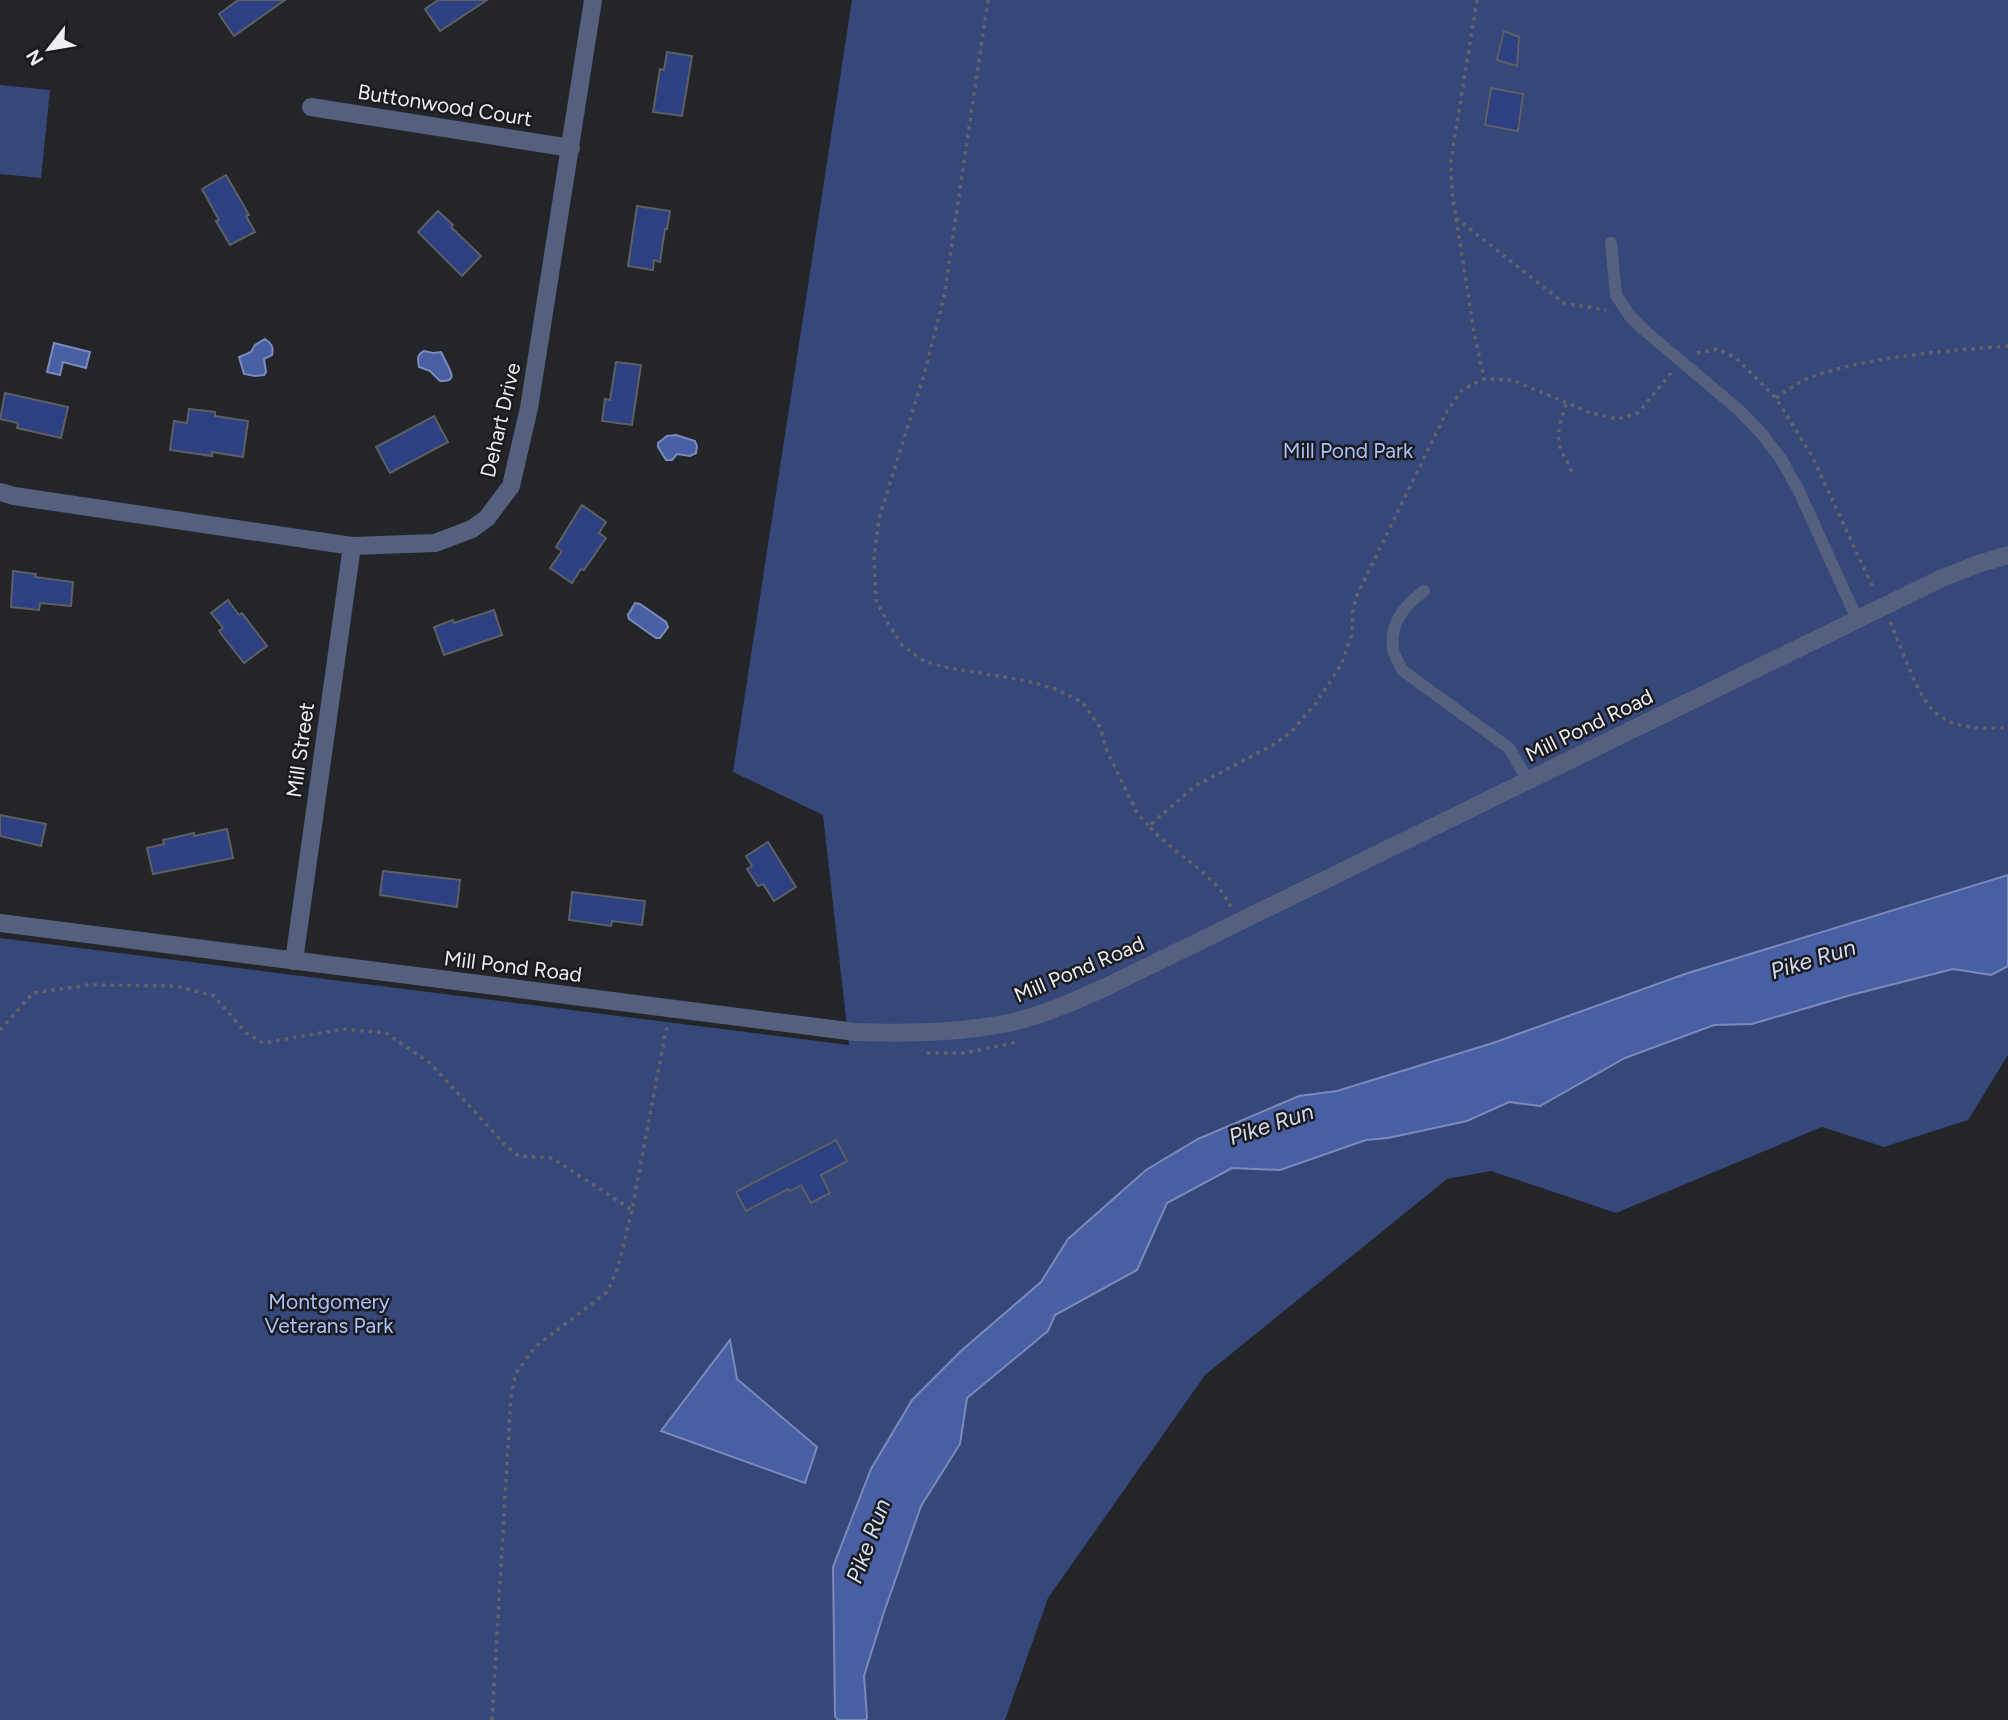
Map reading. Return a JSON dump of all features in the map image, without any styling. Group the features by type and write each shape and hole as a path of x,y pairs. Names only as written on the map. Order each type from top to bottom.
{"street":[{"name":"Dehart Drive","path":"0,492 352,546 435,543 472,529 487,518 511,485 529,408 593,0"},
{"name":"Buttonwood Court","path":"311,107 571,148"},
{"name":"Mill Street","path":"294,961 352,546"},
{"name":"Mill Pond Road","path":"0,923 856,1032 958,1031 1015,1021 1078,1000 1940,579 2008,555"}],"lane":[{"path":"1611,243 1616,295 1644,330 1739,410 1781,459 1798,489 1857,619"},
{"path":"1424,591 1409,602 1396,620 1392,651 1402,670 1509,748 1528,781"}],"path":[{"path":"988,0 944,297 924,375 879,518 874,559 876,600 902,645 924,661 944,667 1028,681 1058,690 1082,702 1100,727 1107,751 1137,813 1176,852 1224,893 1234,912"},
{"path":"1477,0 1451,160 1452,193 1484,379"},
{"path":"1456,218 1564,303 1629,314"},
{"path":"1776,398 1806,378 1850,365 1944,351 2008,346"},
{"path":"1149,826 1195,786 1273,745 1291,732 1316,703 1340,665 1352,634 1356,597 1447,411 1463,388 1484,379 1512,380 1566,404 1618,419 1638,413 1673,371 1694,354 1717,349 1736,358 1776,398 1812,456 1877,596"},
{"path":"1566,404 1559,428 1558,444 1573,474"},
{"path":"1889,620 1917,685 1931,708 1965,727 2008,727"},
{"path":"0,1030 33,993 88,985 176,986 214,996 246,1034 263,1043 343,1029 386,1033 429,1063 513,1152 519,1156 552,1158 632,1210"},
{"path":"492,1720 511,1395 516,1373 535,1347 607,1293 618,1269 632,1210 666,1030 671,1023"},
{"path":"923,1053 965,1053 1022,1040"}],"green space":[{"path":"852,0 2008,0 2008,1055 1968,1120 1884,1147 1822,1127 1616,1213 1491,1171 1447,1179 1205,1375 1048,1598 1005,1720 0,1720 0,938 849,1045 823,815 733,772"},
{"path":"0,85 50,90 41,178 0,174"}],"water":[{"path":"265,339 273,350 272,355 264,359 266,372 264,375 255,376 244,374 239,357 251,352 255,345"},
{"path":"54,343 90,352 86,368 63,362 60,375 47,372"},
{"path":"424,351 441,352 452,376 449,380 440,381 430,371 419,367 419,356"},
{"path":"676,435 695,441 696,453 690,456 677,454 672,460 666,460 658,443 667,436"},
{"path":"635,603 666,622 668,627 660,638 629,619 628,615"},
{"name":"Pike Run","path":"2008,875 2008,966 1991,975 1953,969 1752,1024 1714,1025 1625,1058 1540,1106 1509,1102 1467,1121 1388,1138 1366,1140 1280,1170 1232,1168 1167,1203 1137,1270 1055,1315 1048,1331 967,1398 960,1444 921,1506 883,1615 864,1676 867,1718 838,1720 835,1716 833,1567 871,1469 912,1400 961,1351 1041,1282 1068,1239 1146,1170 1198,1139 1299,1096 1337,1091 1493,1043 1685,974"},
{"path":"730,1340 737,1379 817,1447 805,1483 661,1431"}],"building":[{"path":"238,0 285,0 234,36 219,14"},
{"path":"438,0 487,0 440,31 425,9"},
{"path":"1504,31 1519,37 1517,66 1497,60"},
{"path":"667,52 692,56 682,116 653,112 660,69 664,70"},
{"path":"1491,88 1523,94 1518,131 1485,125"},
{"path":"226,175 249,215 246,216 255,232 230,245 202,189"},
{"path":"637,206 670,211 660,262 654,260 653,270 628,266"},
{"path":"438,211 481,256 462,276 418,232"},
{"path":"616,362 641,365 632,425 602,421 605,399 610,400"},
{"path":"5,393 68,407 61,438 17,428 18,423 0,419"},
{"path":"189,409 215,412 215,416 248,421 243,457 170,450 174,421 187,423"},
{"path":"434,416 448,442 390,473 376,447"},
{"path":"582,505 606,522 599,533 606,538 572,583 550,568 562,551 556,547"},
{"path":"13,571 73,582 71,606 40,603 39,610 11,607"},
{"path":"228,600 239,615 242,613 267,646 244,663 219,631 223,628 211,613"},
{"path":"494,610 502,635 444,655 434,627"},
{"path":"0,815 46,824 41,846 0,836"},
{"path":"227,829 233,858 153,874 147,848 164,844 163,840"},
{"path":"768,842 796,887 774,901 763,884 758,886 747,869 752,866 746,856"},
{"path":"383,871 460,880 457,907 380,895"},
{"path":"572,892 645,901 642,925 612,921 611,926 569,920"},
{"path":"836,1140 847,1161 821,1175 830,1193 811,1203 801,1185 746,1211 736,1192"}],"park label":[{"name":"Mill Pond Park","path":"1348,450"},
{"name":"Montgomery Veterans Park","path":"329,1313"}]}
